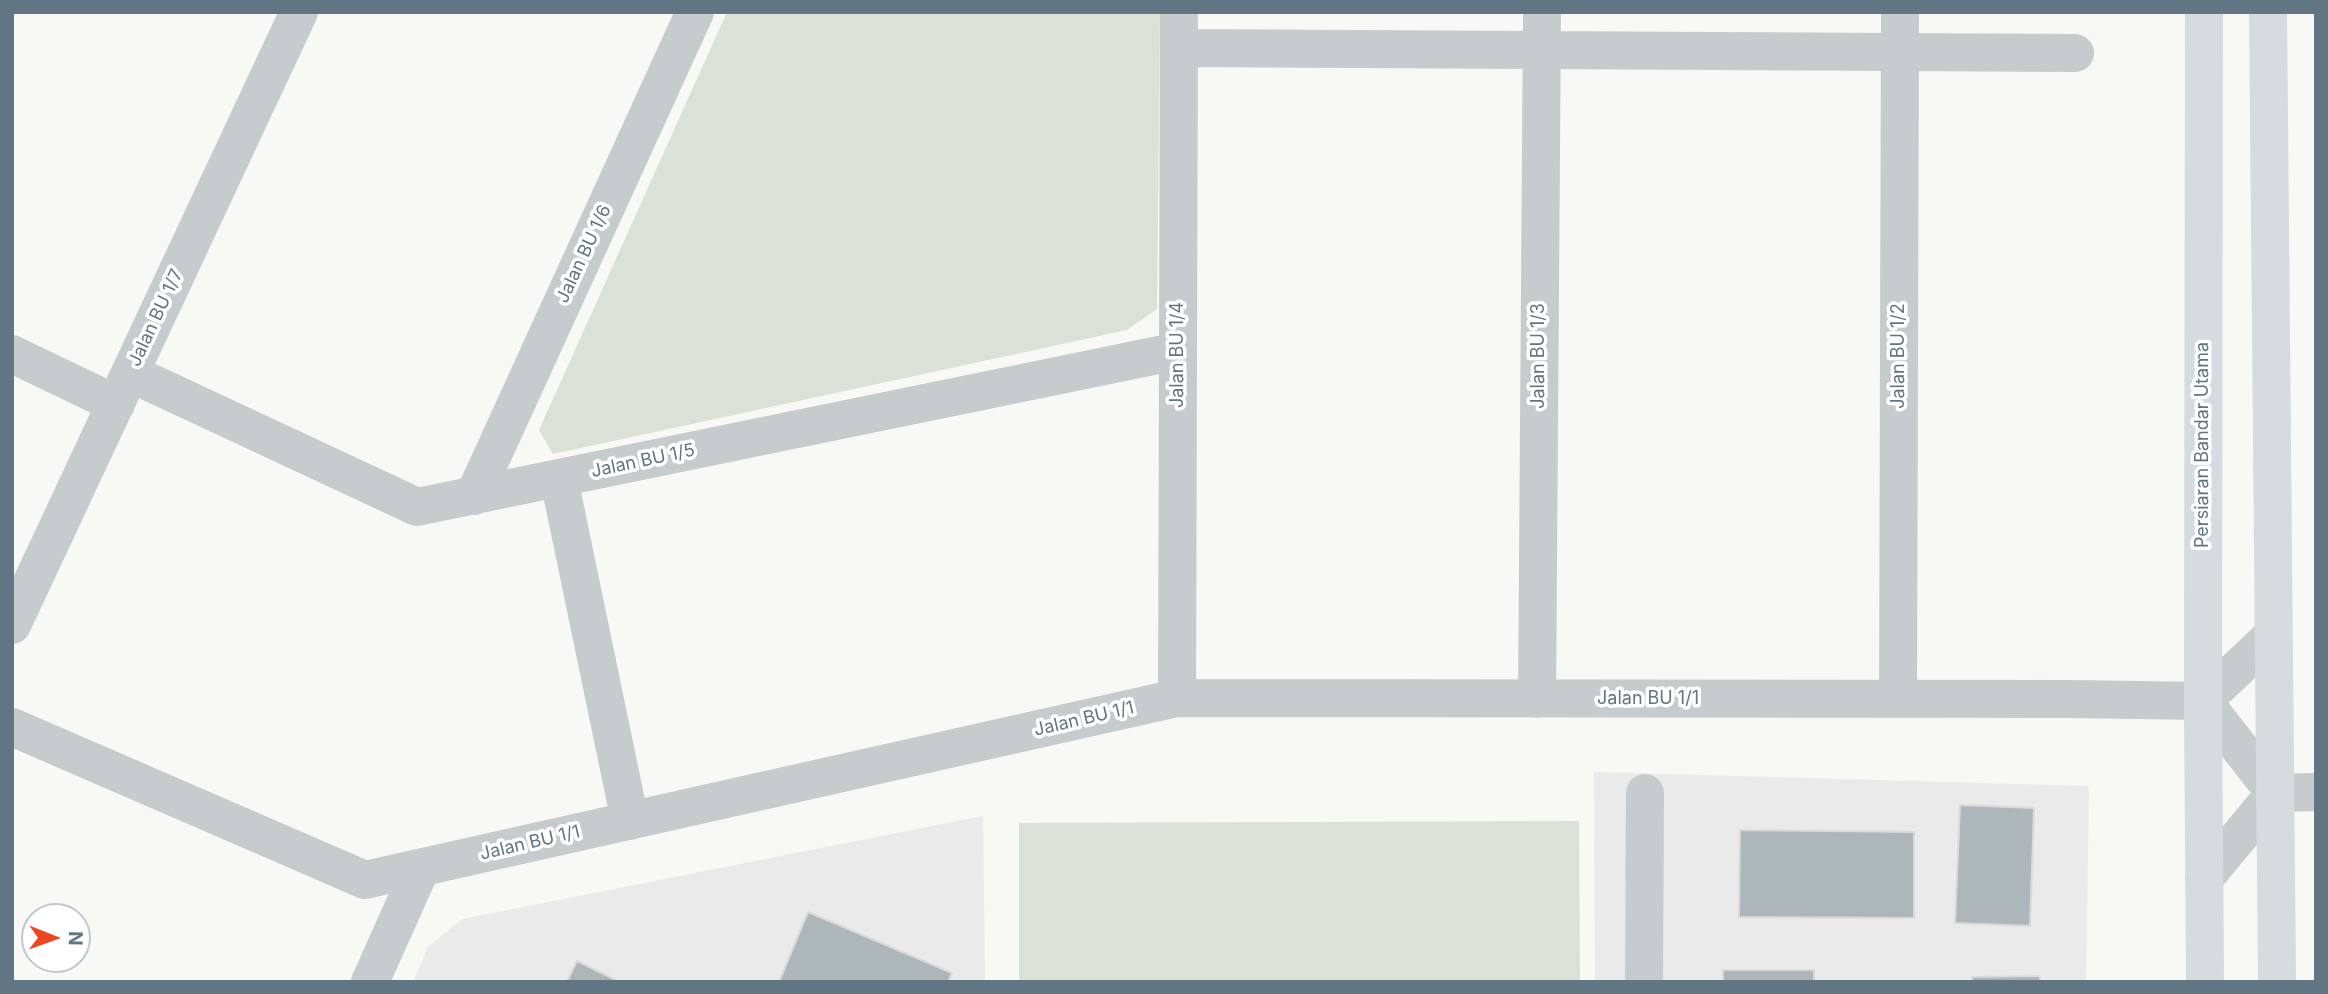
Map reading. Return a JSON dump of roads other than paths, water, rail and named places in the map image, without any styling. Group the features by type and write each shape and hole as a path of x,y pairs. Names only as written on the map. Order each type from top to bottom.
{"main road":[{"name":"Persiaran Bandar Utama","path":"2204,12 2205,982"},
{"path":"2268,12 2277,982"}],"street":[{"name":"Jalan BU 1/7","path":"12,625 299,12"},
{"name":"Jalan BU 1/3","path":"1537,699 1542,12"},
{"name":"Jalan BU 1/2","path":"1898,699 1900,12"},
{"name":"Jalan BU 1/6","path":"474,496 683,16"},
{"path":"1179,30 1542,50 2075,53"},
{"name":"Jalan BU 1/4","path":"1177,698 1179,30"},
{"name":"Jalan BU 1/5","path":"12,354 123,389 416,507 1178,351"},
{"path":"559,479 630,821"},
{"path":"2273,635 2203,701 2275,793"},
{"name":"Jalan BU 1/1","path":"12,727 365,880 1177,698 2203,701"},
{"path":"2204,879 2275,793 2316,792"},
{"path":"1644,982 1645,793"},
{"path":"370,982 421,868"}]}
